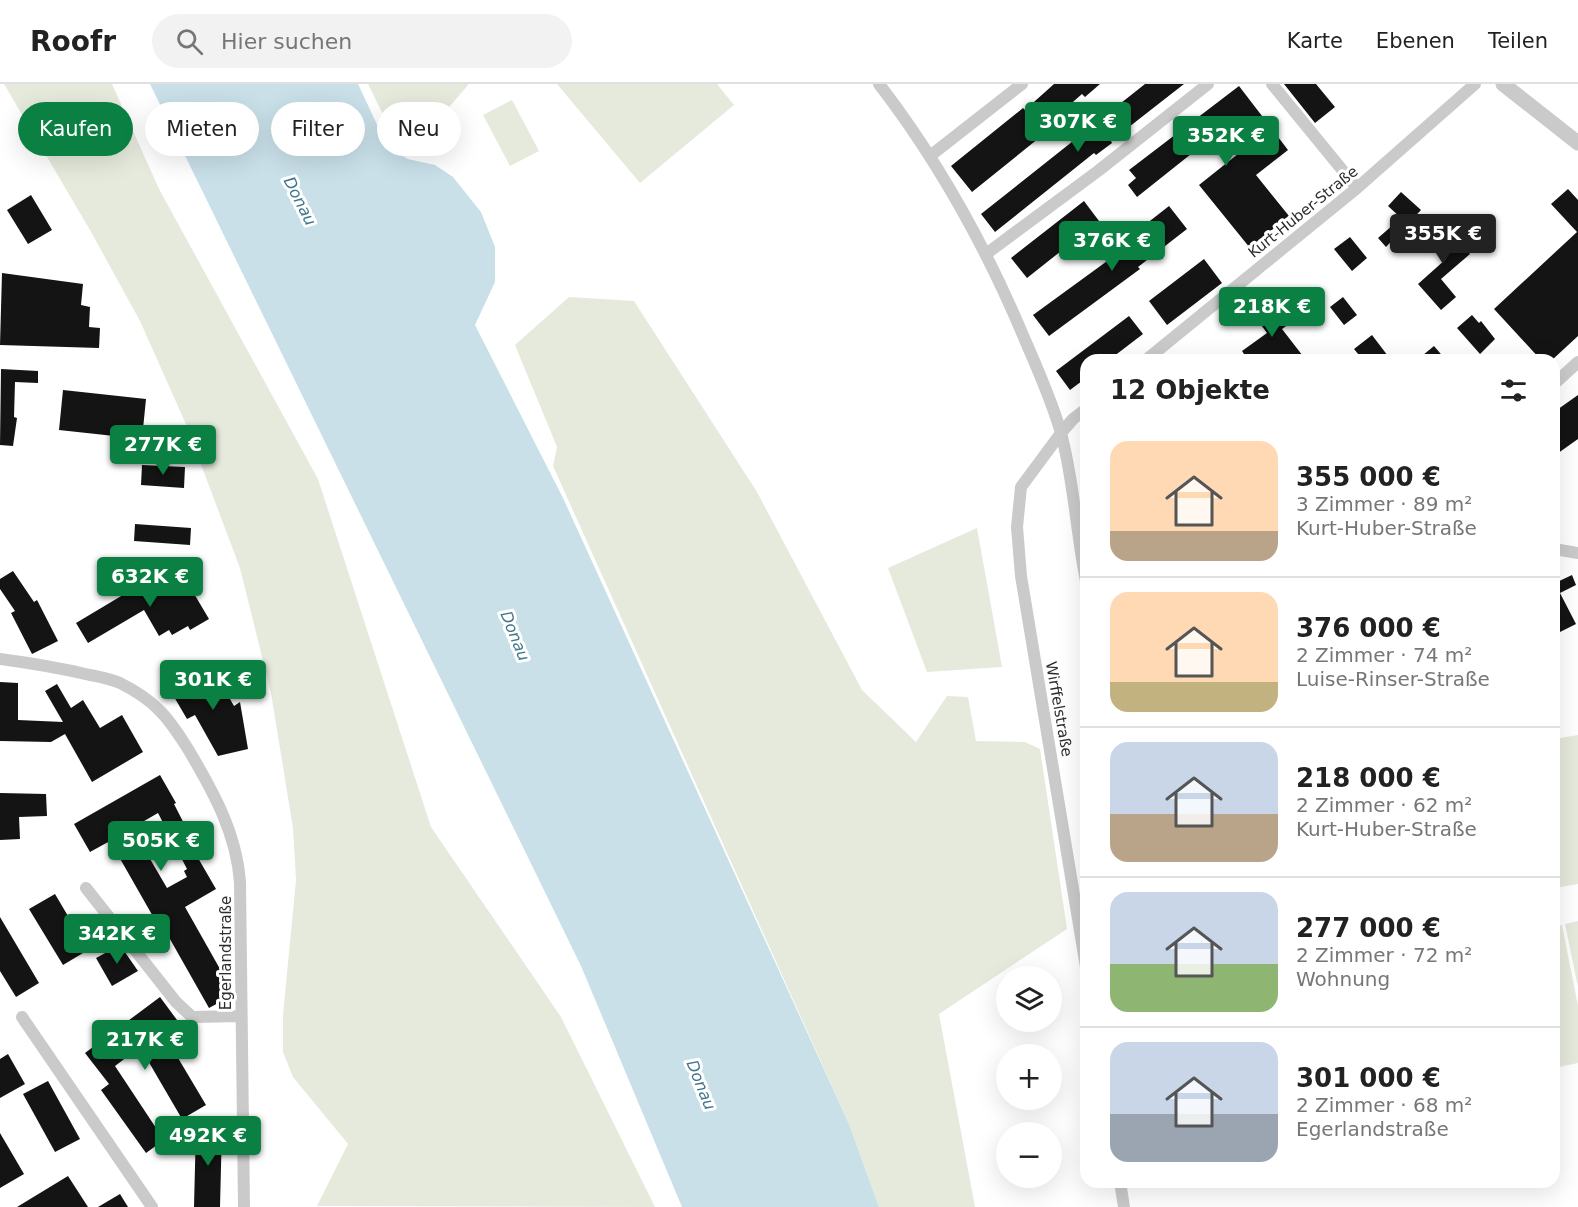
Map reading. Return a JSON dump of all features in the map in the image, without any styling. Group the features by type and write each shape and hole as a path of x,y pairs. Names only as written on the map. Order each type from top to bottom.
{"street":[{"path":"879,84 930,156 959,204 986,254 1037,367 1061,434 1080,546"},
{"path":"930,156 1022,84"},
{"path":"986,254 1098,171 1208,84"},
{"path":"1272,84 1357,188"},
{"name":"Kurt-Huber-Straße","path":"1153,354 1357,188 1475,84"},
{"path":"1503,84 1578,143"},
{"path":"1560,378 1578,362"},
{"path":"1061,434 1080,414"},
{"name":"Wirffelstraße","path":"1061,434 1021,487 1017,527 1021,576 1080,931"},
{"path":"1560,550 1578,553"},
{"name":"Egerlandstraße","path":"0,659 50,666 118,682 135,691 158,709 178,733 201,770 227,823 239,864 244,1207"},
{"path":"86,888 176,1002 192,1017 241,1017"},
{"path":"22,1017 152,1207"},
{"path":"1121,1188 1124,1207"}],"shaded area":[{"path":"4,84 112,84 120,102 18,102 18,108"},
{"path":"368,84 469,84 454,102 377,102"},
{"path":"557,84 717,84 734,105 640,183"},
{"path":"512,100 539,151 510,166 483,115"},
{"path":"133,131 159,189 318,479 431,827 561,1017 655,1207 317,1206 348,1144 293,1077 283,1052 283,1015 296,880 293,828 271,693 240,568 185,422 140,321 46,156 133,156"},
{"path":"569,297 634,301 757,492 862,690 916,742 947,696 968,697 976,741 1025,742 1040,749 1067,929 1011,966 996,966 996,976 939,1014 975,1207 879,1207 849,1124 553,466 557,447 515,345"},
{"path":"977,528 1002,667 927,672 888,568"},
{"path":"1578,735 1578,884 1560,887 1560,738"},
{"path":"1578,921 1578,987 1565,924"},
{"path":"1560,925 1562,925 1578,1006 1578,1063 1560,1067"}],"water":[{"name":"Donau","path":"150,84 358,84 377,125 377,156 403,156 435,165 453,177 481,212 495,247 495,282 475,325 563,498 849,1124 879,1207 682,1207 581,966 185,156 259,156 259,102 159,102"}],"building":[{"path":"1054,84 1100,84 1085,97 1082,94 1041,130 1044,134 972,192 951,166 1023,108 1025,110"},
{"path":"1145,84 1184,84 1111,141 1112,143 1096,155 1094,153 995,232 981,214"},
{"path":"1284,84 1316,84 1335,107 1315,123"},
{"path":"1239,86 1288,150 1256,175 1289,216 1250,248 1199,185 1253,142 1235,119 1137,197 1128,185 1136,178 1129,170"},
{"path":"1568,189 1578,200 1578,336 1558,354 1535,354 1494,309 1577,232 1551,204"},
{"path":"1401,192 1421,210 1386,247 1378,238 1401,218 1388,206"},
{"path":"31,195 52,230 28,244 7,210"},
{"path":"1084,201 1099,221 1027,278 1011,258"},
{"path":"1169,206 1187,229 1138,267 1140,269 1049,336 1033,315 1136,240 1132,235"},
{"path":"1443,222 1470,254 1441,279 1456,297 1441,310 1418,284 1446,259 1427,236"},
{"path":"1350,237 1367,258 1352,271 1334,249"},
{"path":"1204,259 1222,283 1167,325 1149,301"},
{"path":"2,273 83,284 81,305 90,307 89,327 100,328 99,348 0,345"},
{"path":"1343,297 1357,315 1344,325 1330,307"},
{"path":"1271,300 1289,324 1282,329 1301,354 1244,354 1242,351 1267,333 1253,314"},
{"path":"1472,315 1479,323 1481,321 1495,339 1480,354 1457,328"},
{"path":"1129,316 1143,334 1117,354 1080,354 1080,382 1070,390 1056,371"},
{"path":"1372,335 1386,354 1358,354 1354,349"},
{"path":"1434,346 1441,354 1424,354"},
{"path":"1,369 38,371 38,383 15,382 14,417 17,418 13,446 0,445"},
{"path":"63,390 146,399 142,439 59,430"},
{"path":"1578,395 1578,439 1560,452 1560,408"},
{"path":"142,465 185,467 184,488 141,485"},
{"path":"135,524 191,528 190,545 134,541"},
{"path":"180,570 209,619 190,630 188,626 172,635 169,630 159,636 144,610 88,643 76,623 163,571 167,577"},
{"path":"13,571 34,602 37,600 58,641 32,654 11,613 15,611 0,589 0,579"},
{"path":"1572,575 1576,585 1560,593 1560,581"},
{"path":"1560,593 1576,624 1560,632"},
{"path":"211,666 234,706 240,702 248,749 218,756 195,715 187,719 170,690"},
{"path":"0,682 18,683 18,720 63,722 45,691 57,684 71,708 83,700 100,728 122,715 143,752 92,782 65,734 51,742 0,741"},
{"path":"160,775 197,849 194,851 216,889 185,907 233,995 209,1008 162,925 159,927 110,841 90,852 74,824","holes":["158,813 187,869 184,871 187,877 167,888 132,828"]},
{"path":"0,793 46,794 47,816 19,817 20,839 0,840"},
{"path":"55,894 88,950 63,965 29,909"},
{"path":"0,917 39,983 16,997 0,971"},
{"path":"120,945 138,971 112,986 96,958"},
{"path":"160,997 177,1020 162,1031 206,1105 182,1119 140,1047 115,1066 164,1140 146,1153 101,1090 109,1084 85,1053"},
{"path":"8,1054 25,1084 0,1098 0,1059"},
{"path":"48,1081 80,1139 55,1152 23,1094"},
{"path":"196,1126 222,1127 220,1207 194,1207"},
{"path":"0,1133 24,1174 0,1188"},
{"path":"68,1176 88,1207 17,1207"},
{"path":"120,1194 128,1207 98,1207"}]}
